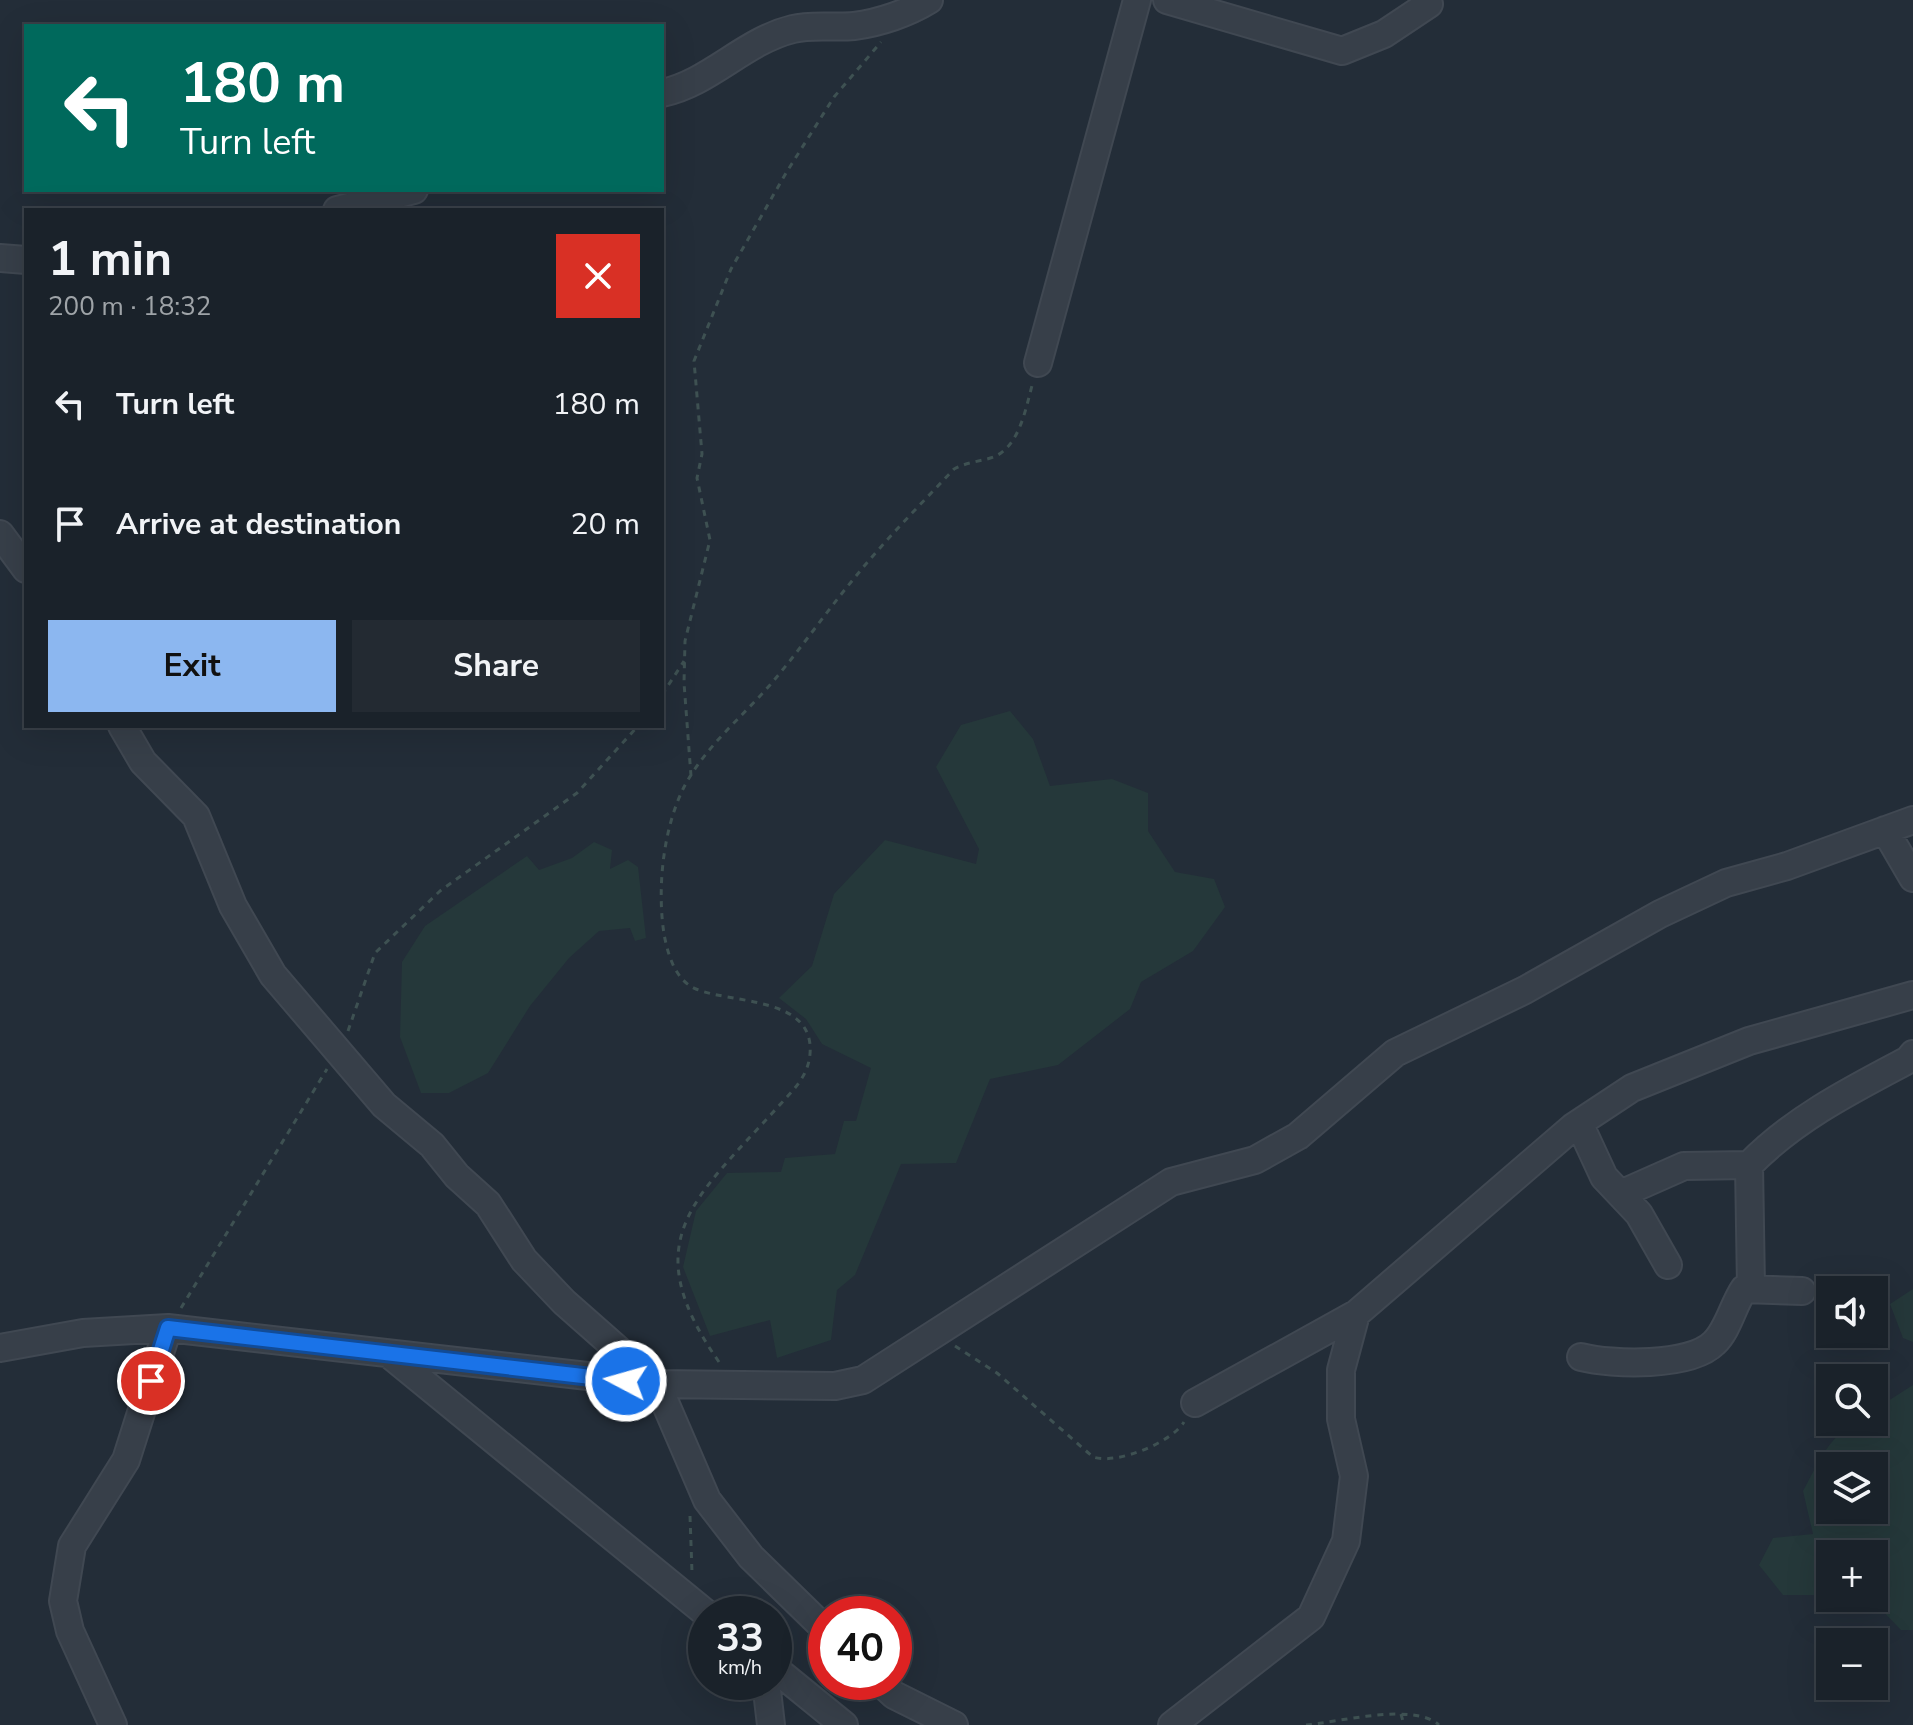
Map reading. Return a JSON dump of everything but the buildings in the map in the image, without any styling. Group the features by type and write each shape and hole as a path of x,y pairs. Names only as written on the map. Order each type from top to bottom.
{"street":[{"path":"1038,363 1137,0"},
{"path":"1167,0 1342,51 1384,34 1429,4 1427,0"},
{"path":"664,93 685,88 740,51 794,28 856,26 912,5"},
{"path":"345,208 406,192"},
{"path":"0,258 24,260"},
{"path":"0,534 24,566"},
{"path":"123,728 143,762 196,816 233,906 273,975 384,1105 432,1145 457,1176 488,1204 524,1260 564,1302 657,1384 707,1500 751,1557 808,1612"},
{"path":"0,1348 83,1333 168,1328 657,1384 835,1386 863,1380 1171,1182 1255,1160 1298,1136 1395,1053 1525,990 1660,914 1726,883 1787,866 1913,820"},
{"path":"1885,830 1913,878"},
{"path":"1195,1403 1356,1314 1579,1123 1632,1088 1749,1041 1913,995"},
{"path":"1623,1193 1684,1166 1749,1165 1778,1136 1851,1090 1908,1060 1913,1054"},
{"path":"1579,1123 1604,1177 1623,1193 1668,1265"},
{"path":"1749,1165 1751,1287"},
{"path":"1581,1357 1599,1362 1652,1362 1697,1354 1720,1337 1744,1289 1802,1291"},
{"path":"1172,1725 1311,1617 1346,1541 1354,1476 1341,1419 1341,1370 1356,1314"},
{"path":"113,1725 70,1631 63,1601 72,1546 126,1460 168,1328"},
{"path":"390,1355 688,1599"},
{"path":"792,1683 844,1725"},
{"path":"768,1700 771,1725"},
{"path":"904,1700 954,1725"}],"path":[{"path":"691,777 684,661 696,586 710,540 697,478 702,454 694,361 731,269 786,173 834,97 912,5"},
{"path":"736,1384 689,1309 676,1273 680,1240 692,1207 711,1180 803,1079 810,1056 810,1035 795,1017 758,1002 695,989 679,976 667,952 660,909 669,829 691,777 709,751 771,684 857,574 954,469 973,459 996,456 1014,440 1038,363"},
{"path":"664,692 684,661"},
{"path":"168,1328 337,1052 360,1002 375,953 440,891 577,793 636,728"},
{"path":"935,1333 997,1373 1093,1457 1104,1461 1160,1444 1180,1428 1195,1403"},
{"path":"699,1481 690,1512 691,1567 699,1596"},
{"path":"1306,1725 1401,1714 1429,1716 1439,1725"},
{"path":"1401,1714 1404,1725"}],"shaded area":[{"path":"1010,711 1033,739 1050,786 1112,779 1148,793 1148,831 1175,872 1214,879 1225,907 1193,951 1141,982 1130,1009 1058,1065 990,1079 956,1163 901,1164 855,1275 837,1290 831,1340 777,1358 770,1320 710,1336 683,1267 696,1211 727,1173 781,1172 785,1158 835,1154 844,1121 856,1121 871,1068 822,1044 806,1019 779,998 812,966 834,894 885,840 976,864 979,849 936,767 961,725"},
{"path":"594,842 612,850 610,869 628,860 638,867 646,938 635,941 630,928 599,931 569,958 530,1006 488,1073 449,1093 421,1093 400,1037 402,962 425,926 527,856 539,870 572,858"},
{"path":"1913,1289 1913,1342 1903,1338 1890,1304"},
{"path":"1913,1385 1913,1630 1901,1630 1884,1612 1888,1612 1888,1540 1816,1540 1816,1595 1783,1595 1759,1565 1773,1538 1813,1534 1803,1491 1816,1468 1816,1524 1888,1524 1888,1452 1825,1452 1837,1436 1888,1436 1888,1401"}],"route":[{"path":"151,1381 168,1328 626,1381"}]}
